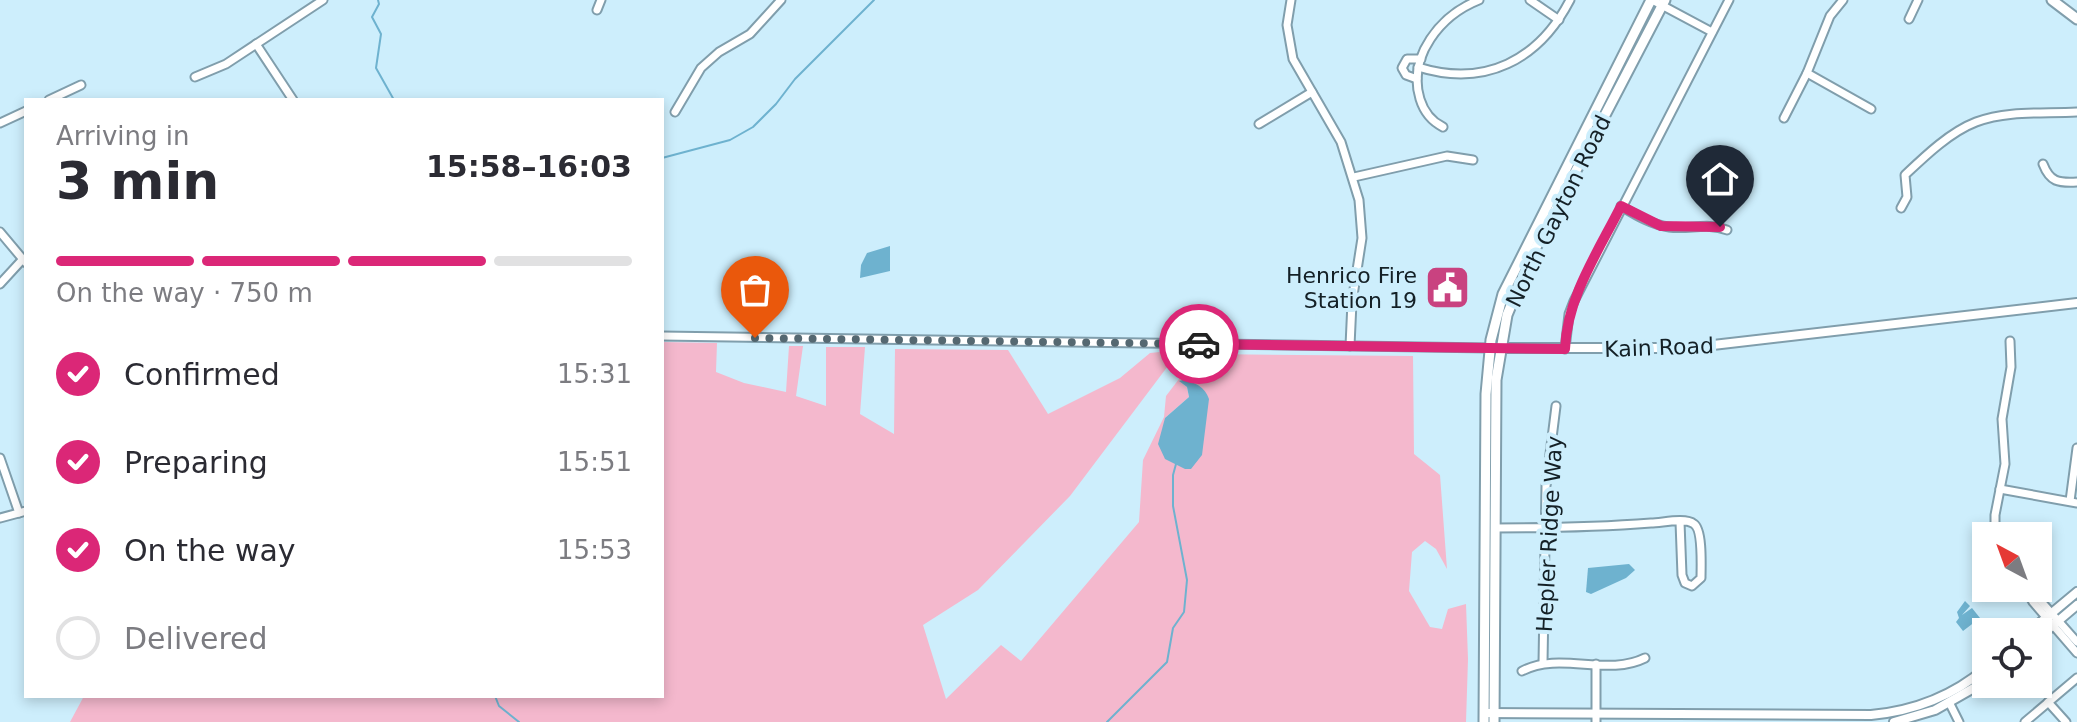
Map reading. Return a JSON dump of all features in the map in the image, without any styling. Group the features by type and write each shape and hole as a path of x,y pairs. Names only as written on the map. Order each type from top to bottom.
{"main road":[{"name":"North Gayton Road","path":"1489,718 1495,528 1496,313 1511,276 1652,0"},
{"path":"2052,0 2077,19"},
{"name":"North Gayton Road","path":"1489,718 1486,394 1495,348 1524,272 1664,3"}],"street":[{"path":"195,77 213,71 323,0"},
{"path":"597,10 601,0"},
{"path":"675,112 701,68 719,52 750,34 781,0"},
{"path":"1291,0 1287,25 1293,59 1341,142 1359,200 1362,238 1352,302 1350,346"},
{"path":"1443,127 1435,123 1425,110 1417,79 1419,63 1435,32 1450,16 1479,0"},
{"path":"1530,0 1559,20"},
{"path":"1417,79 1406,75 1402,68 1407,59 1445,73 1489,71 1530,52 1543,41 1570,0"},
{"path":"1652,0 1664,3 1712,32"},
{"path":"1565,349 1566,330 1574,301 1729,0"},
{"path":"1784,118 1807,73 1830,16 1843,0"},
{"path":"1909,19 1918,0"},
{"path":"256,44 292,98"},
{"path":"1807,73 1871,109"},
{"path":"53,98 81,85"},
{"path":"1259,124 1312,92"},
{"path":"0,123 24,112"},
{"path":"1901,208 1907,197 1905,175 1935,148 1970,124 2003,116 2077,112"},
{"path":"1354,177 1447,156 1473,160"},
{"path":"2043,164 2048,176 2053,179 2077,182"},
{"path":"1621,206 1661,226 1710,225 1727,230"},
{"path":"0,232 24,262 0,284"},
{"name":"Kain Road","path":"664,336 1565,349 1697,348 2077,303"},
{"path":"1995,522 2005,464 2002,419 2011,367 2010,341"},
{"name":"Hepler Ridge Way","path":"1543,663 1546,486 1556,406"},
{"path":"2000,489 2073,502 2077,448"},
{"path":"0,458 23,512 0,518"},
{"path":"1495,528 1680,522 1693,523 1699,532 1701,578 1692,586 1683,580 1680,522"},
{"path":"2052,619 2077,592"},
{"path":"2052,619 2077,605"},
{"path":"2052,619 2077,642"},
{"path":"2052,619 2077,653"},
{"path":"1522,671 1543,663 1631,664 1645,658"},
{"path":"1596,664 1596,718"},
{"path":"1489,718 1814,719 1871,715 1913,707 1955,690 1972,678"},
{"path":"2025,722 2077,678"},
{"path":"1894,722 1950,704 1972,690"},
{"path":"2048,702 2066,722"},
{"path":"1950,704 1959,722"}],"shaded area":[{"path":"664,342 717,343 716,372 744,383 786,392 789,346 803,346 796,396 826,406 826,347 865,347 860,414 894,434 895,349 1008,350 1048,414 1120,378 1150,353 1180,350 1070,496 978,590 923,625 946,699 1001,645 1021,661 1139,522 1143,460 1164,417 1166,396 1182,375 1205,354 1413,356 1414,454 1440,475 1447,569 1436,549 1425,541 1412,552 1409,591 1430,627 1442,629 1448,609 1466,604 1466,722 70,722 83,698 664,698","holes":["1180,382 1209,399 1165,418 1189,397 1187,387"]}],"water":[{"path":"890,246 890,271 860,278 861,265 867,253"},
{"path":"1179,381 1199,386 1209,399 1202,455 1191,469 1165,459 1158,444 1165,418 1189,397 1187,387"},
{"path":"1629,564 1635,570 1626,578 1591,594 1586,592 1588,568"},
{"path":"1965,601 1970,606 1962,615 1972,608 1980,618 1972,618 1972,624 1963,631 1956,622 1959,618 1957,612"}],"waterway":[{"path":"378,0 372,17 381,34 376,68 393,98"},
{"path":"664,157 730,140 753,127 795,79 874,0"},
{"path":"1107,722 1167,662 1173,628 1184,612 1187,580 1173,506 1176,464"},
{"path":"496,698 499,706 519,722"}],"way so far":[{"path":"755,338 1199,344"}],"place":[{"name":"Henrico Fire Station 19","path":"1448,288"}],"route":[{"path":"1199,344 1565,349 1566,330 1574,301 1621,206 1661,226 1720,227"}]}
